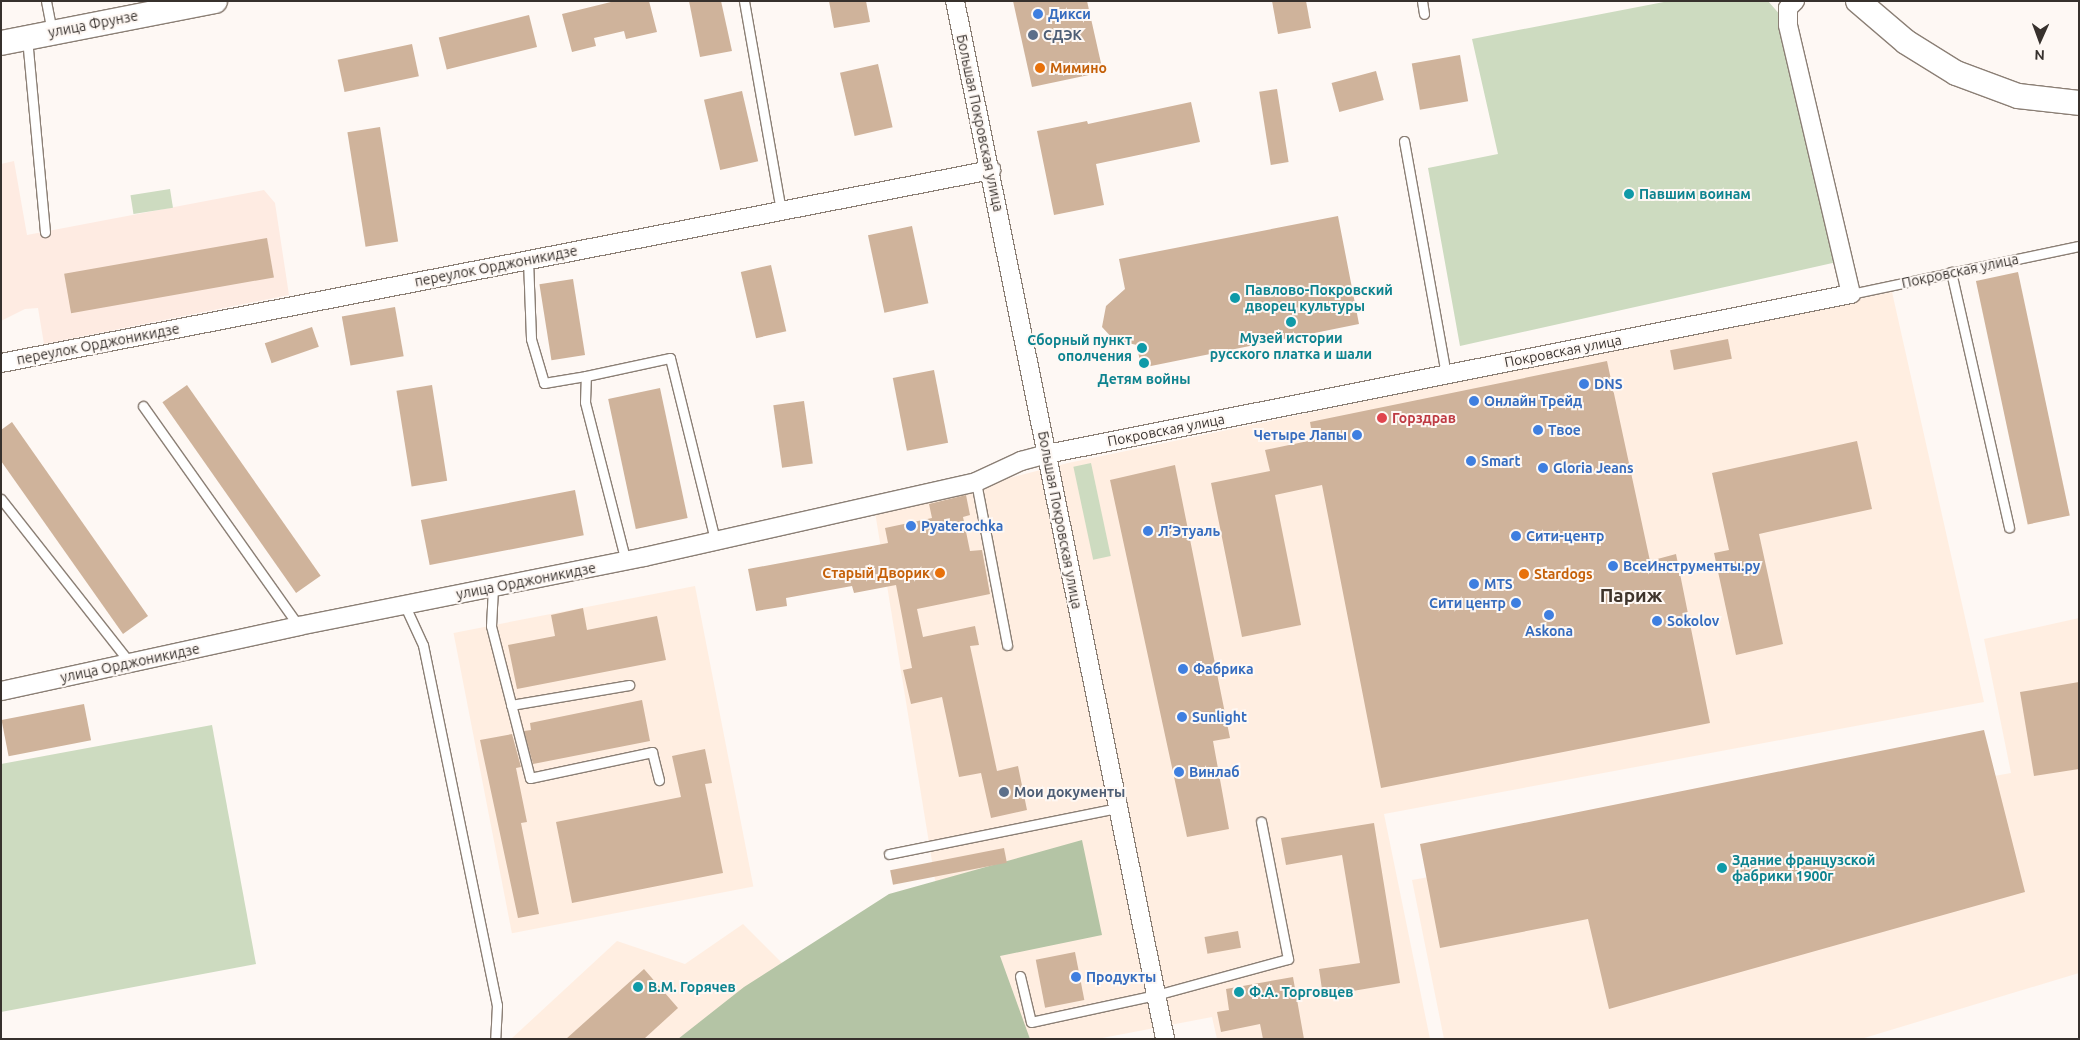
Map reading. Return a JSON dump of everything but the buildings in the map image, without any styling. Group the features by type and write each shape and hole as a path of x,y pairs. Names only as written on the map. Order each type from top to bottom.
{"main road":[{"name":"улица Фрунзе","path":"1,43 215,1"},
{"path":"1858,1 1906,42 1956,73 2018,96 2079,103"}],"street":[{"name":"Большая Покровская улица","path":"955,1 991,170 1165,1039"},
{"path":"1789,3 1788,25 1851,294"},
{"name":"переулок Орджоникидзе","path":"1,363 991,170"},
{"name":"Покровская улица","path":"1047,454 1851,294"},
{"name":"улица Орджоникидзе","path":"1,691 299,626 626,562 715,540 976,482 1022,461 1047,454"}],"lane":[{"path":"46,1 52,32"},
{"path":"744,1 781,211"},
{"path":"1422,1 1424,14"},
{"path":"27,38 44,232"},
{"path":"1404,141 1446,374"},
{"name":"Покровская улица","path":"1851,294 2079,246"},
{"path":"528,260 531,339 544,383 670,358 715,540"},
{"path":"1951,272 2009,527"},
{"path":"586,376 585,402 626,562"},
{"path":"143,406 299,626"},
{"path":"976,482 1007,645"},
{"path":"1,499 130,663"},
{"path":"493,588 490,626 530,778 652,752 659,780"},
{"path":"405,606 423,645 497,1005 495,1039"},
{"path":"511,705 629,685"},
{"path":"889,854 1119,816"},
{"path":"1020,976 1030,1022 1156,995 1288,959 1261,822"}],"shaded area":[{"path":"14,161 27,235 264,190 275,203 289,295 44,344 38,308 25,309 1,321 1,164"},
{"path":"1892,292 1984,702 1384,814 1430,1039 1217,1039 1212,1017 1097,1039 961,1039 875,512 1068,463"},
{"path":"695,586 753,886 512,933 454,633"},
{"path":"2079,618 2079,973 1861,1039 1444,1039 1412,880 2011,773 1984,639"},
{"path":"743,924 782,963 693,1039 511,1039 617,941 685,964"}],"green space":[{"path":"1669,1 1768,1 1782,17 1837,262 1460,346 1428,168 1498,154 1472,39"},
{"path":"170,189 173,208 133,214 130,195"},
{"path":"1091,463 1111,556 1093,560 1073,467"},
{"path":"212,725 256,964 1,1012 1,764"},
{"path":"1082,840 1102,935 1000,956 1030,1039 678,1039 744,987 889,894"}],"place":[{"name":"Дикси","path":"1038,14"},
{"name":"СДЭК","path":"1033,35"},
{"name":"Мимино","path":"1040,68"},
{"name":"Павшим воинам","path":"1629,194"},
{"name":"Павлово-Покровский дворец культуры","path":"1235,298"},
{"name":"Музей истории русского платка и шали","path":"1291,322"},
{"name":"Сборный пункт ополчения","path":"1142,348"},
{"name":"Детям войны","path":"1144,363"},
{"name":"DNS","path":"1584,384"},
{"name":"Онлайн Трейд","path":"1474,401"},
{"name":"Горздрав","path":"1382,418"},
{"name":"Твое","path":"1538,430"},
{"name":"Четыре Лапы","path":"1357,435"},
{"name":"Smart","path":"1471,461"},
{"name":"Gloria Jeans","path":"1543,468"},
{"name":"Pyaterochka","path":"911,526"},
{"name":"Л’Этуаль","path":"1148,531"},
{"name":"Сити-центр","path":"1516,536"},
{"name":"ВсеИнструменты.ру","path":"1613,566"},
{"name":"Старый Дворик","path":"940,573"},
{"name":"Stardogs","path":"1524,574"},
{"name":"MTS","path":"1474,584"},
{"name":"Сити центр","path":"1516,603"},
{"name":"Askona","path":"1549,615"},
{"name":"Sokolov","path":"1657,621"},
{"name":"Фабрика","path":"1183,669"},
{"name":"Sunlight","path":"1182,717"},
{"name":"Винлаб","path":"1179,772"},
{"name":"Мои документы","path":"1004,792"},
{"name":"Здание французской фабрики 1900г","path":"1722,868"},
{"name":"Продукты","path":"1076,977"},
{"name":"В.М. Горячев","path":"638,987"},
{"name":"Ф.А. Торговцев","path":"1239,992"}],"district":[{"name":"Париж","path":"1631,596"}]}
